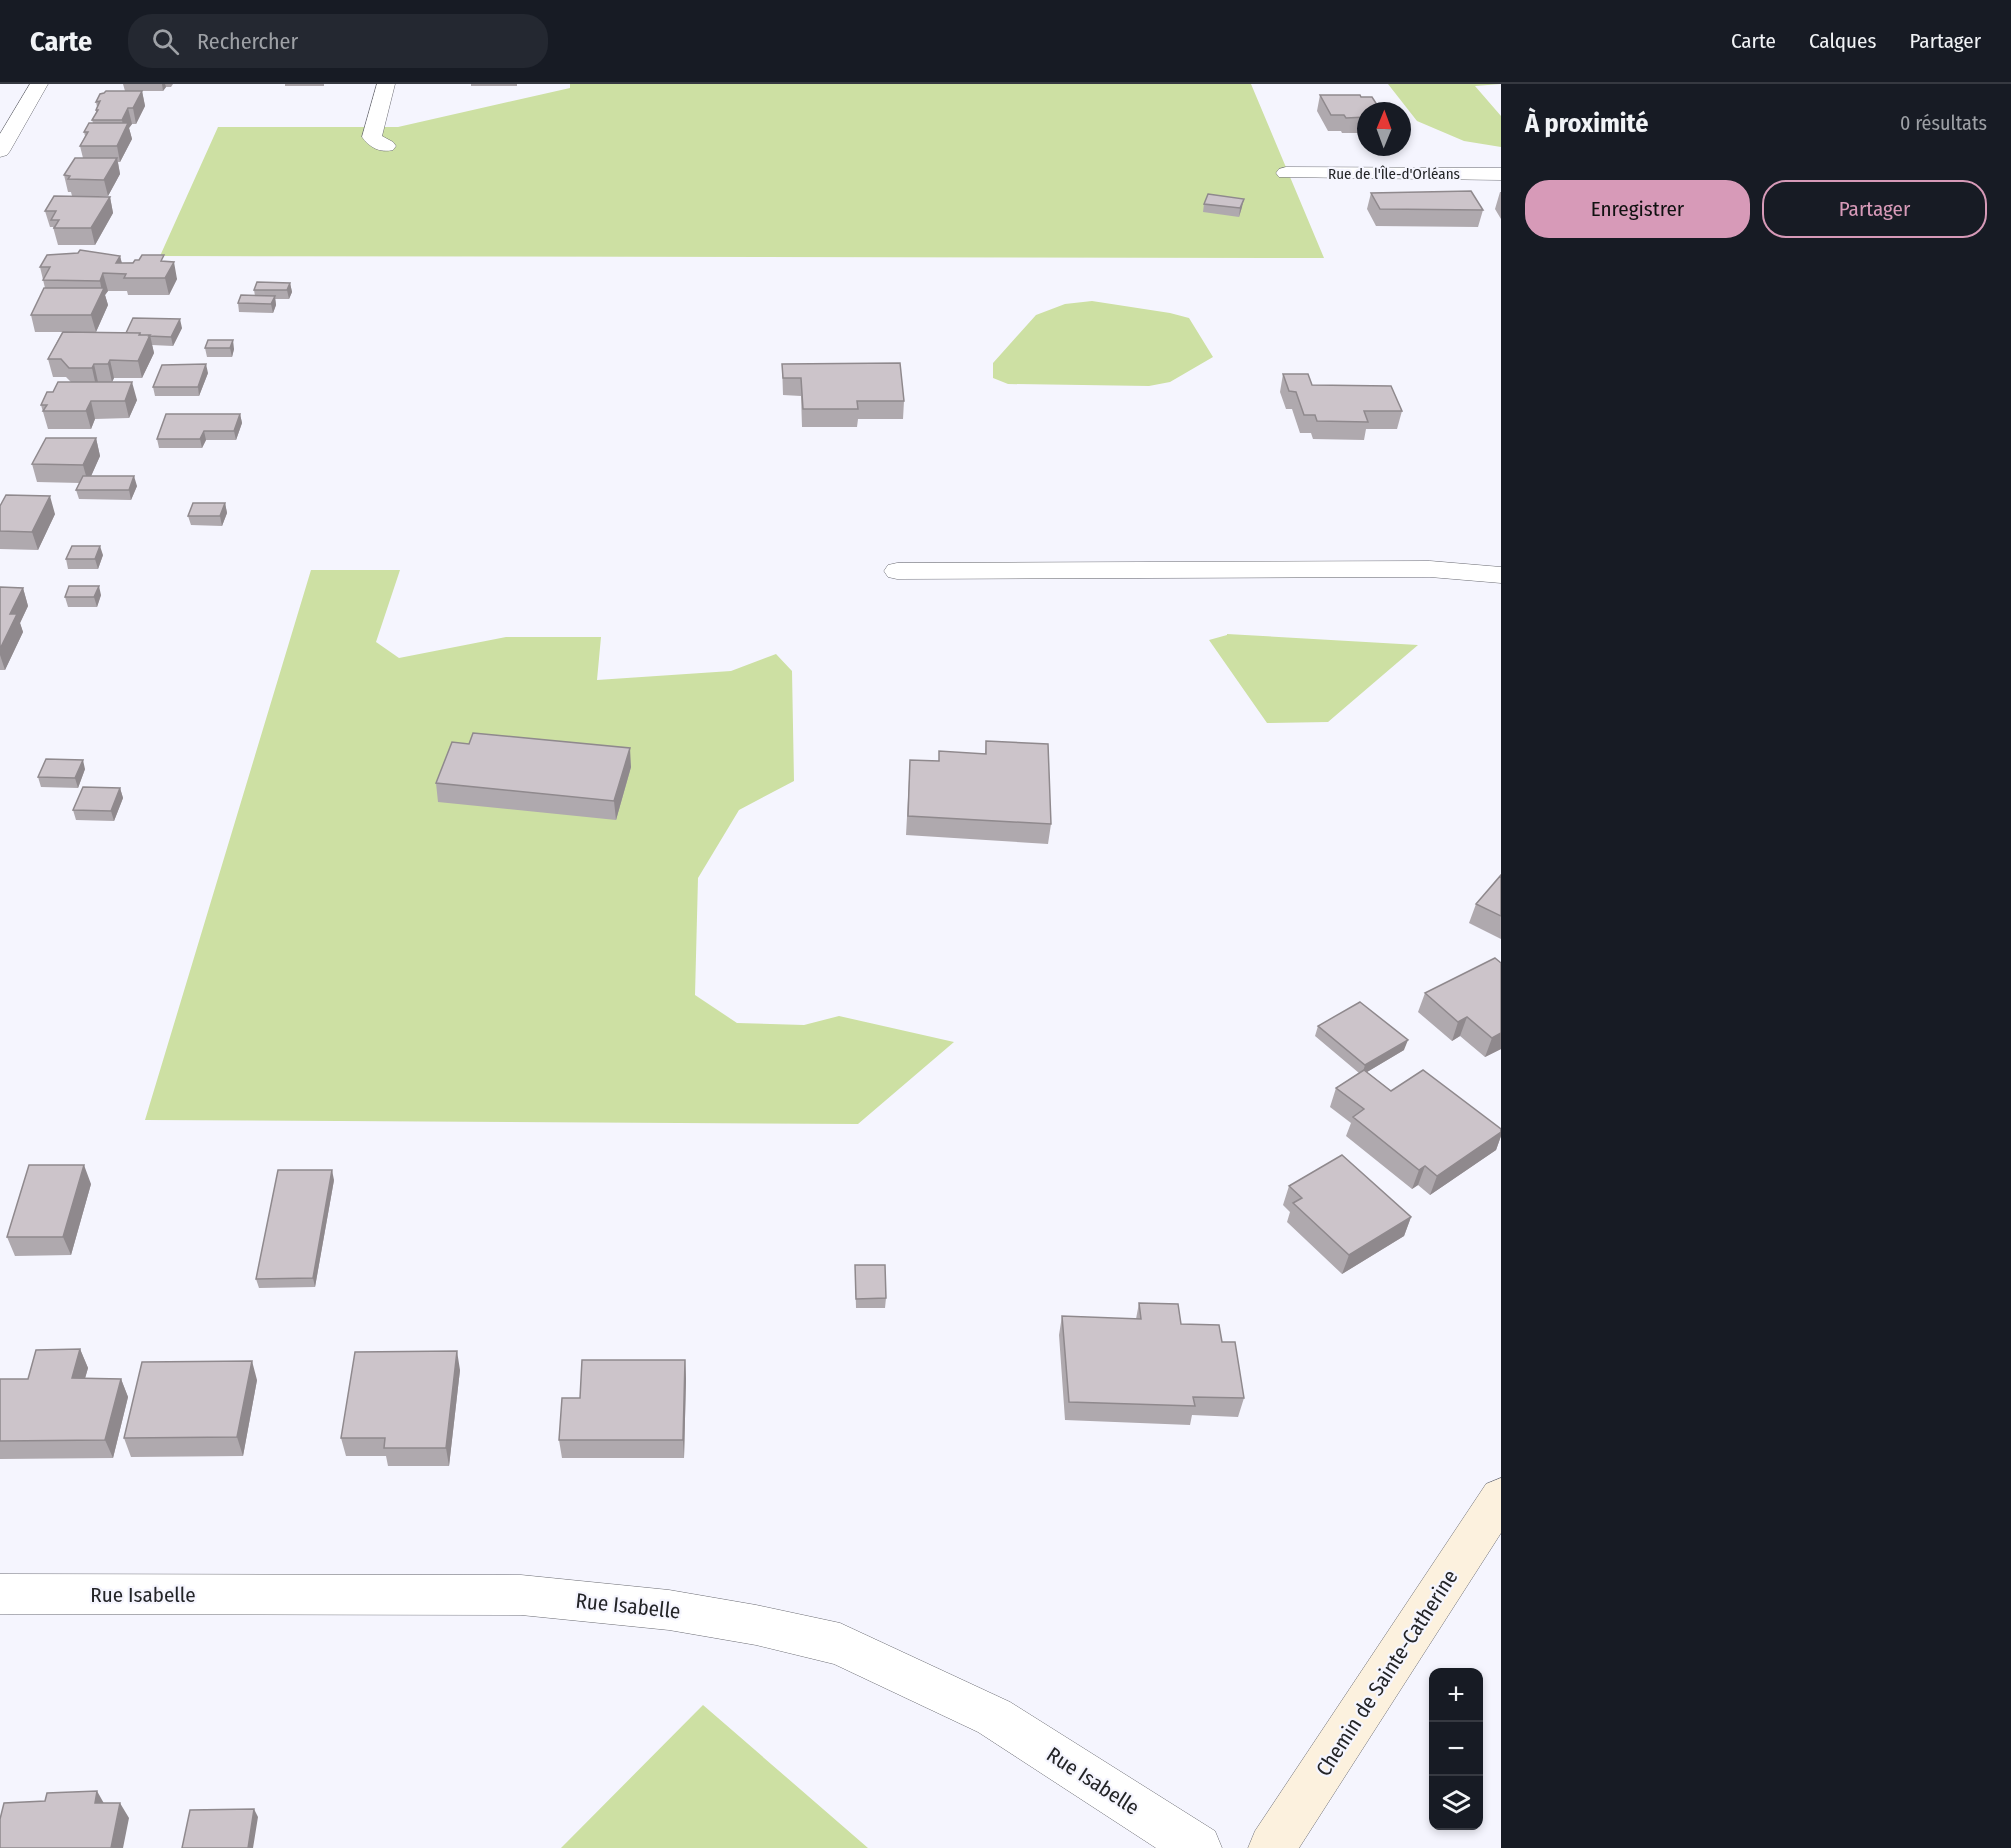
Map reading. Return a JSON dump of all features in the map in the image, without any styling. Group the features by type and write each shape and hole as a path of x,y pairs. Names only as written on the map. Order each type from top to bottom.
{"main road":[{"name":"Chemin de Sainte-Catherine","path":"1272,1848 1501,1497"}],"street":[{"path":"0,151 18,105 39,84"},
{"path":"386,84 372,136 377,143 386,146"},
{"name":"Rue de l'Île-d'Orléans","path":"1286,173 1501,174"},
{"path":"897,572 1430,569 1501,575"},
{"name":"Rue Isabelle","path":"0,1594 521,1595 669,1610 756,1625 840,1644 994,1717 1198,1848"}],"green space":[{"path":"570,84 1251,84 1324,258 160,256 218,127 398,127 570,88"},
{"path":"1388,84 1501,84 1475,86 1501,116 1501,147 1464,141 1417,121 1411,113 1411,102 1402,102"},
{"path":"1092,301 1189,318 1213,357 1170,382 1149,386 1008,384 993,378 993,363 1036,315 1065,304"},
{"path":"311,570 400,570 376,642 399,658 506,637 601,637 597,680 731,671 776,654 792,671 794,781 739,810 698,878 695,995 737,1023 804,1025 839,1016 954,1042 858,1124 145,1120"},
{"path":"1227,635 1418,645 1328,722 1267,723 1209,640"},
{"path":"703,1705 868,1848 561,1848"}],"building":[{"path":"106,91 142,91 133,108 128,108 122,120 92,120 100,101 96,102 100,94"},
{"path":"1320,95 1360,95 1361,97 1372,97 1375,102 1357,102 1357,117 1331,115"},
{"path":"89,123 128,123 117,146 80,146 88,132 84,132"},
{"path":"75,158 117,158 104,180 68,179 70,176 64,175"},
{"path":"1471,191 1483,210 1380,209 1371,193"},
{"path":"1208,194 1244,199 1240,208 1204,204"},
{"path":"54,196 110,197 91,228 54,228 59,220 51,220 56,211 45,211"},
{"path":"80,250 120,256 116,263 133,263 142,255 164,255 161,261 174,262 165,278 124,278 126,274 103,273 100,281 43,280 50,267 40,267 47,255 78,253"},
{"path":"257,282 290,283 287,290 254,290"},
{"path":"44,288 104,288 91,315 31,315"},
{"path":"241,295 275,296 271,304 238,303"},
{"path":"133,318 180,319 171,337 126,333"},
{"path":"63,332 150,335 138,361 110,360 108,364 94,364 92,368 69,368 61,359 48,359"},
{"path":"208,340 233,340 230,348 205,348"},
{"path":"900,363 904,401 857,401 858,409 803,409 801,378 783,378 782,364"},
{"path":"206,364 198,387 153,387 162,365"},
{"path":"1283,374 1308,374 1312,385 1391,386 1402,411 1364,411 1368,422 1317,421 1315,415 1304,415 1296,392 1289,391"},
{"path":"58,382 132,382 125,401 91,401 86,411 43,411 47,405 41,405 47,392 53,392"},
{"path":"166,414 240,414 234,431 204,431 200,439 157,439"},
{"path":"46,438 96,438 83,465 32,464"},
{"path":"83,476 134,476 129,490 76,490"},
{"path":"6,495 50,496 32,532 0,531 0,506"},
{"path":"193,503 225,503 220,516 188,516"},
{"path":"72,546 100,546 95,559 66,559"},
{"path":"69,586 99,586 94,597 65,597"},
{"path":"0,587 23,588 10,614 17,614 0,649"},
{"path":"473,733 630,748 614,801 436,783 452,742 469,744"},
{"path":"986,741 1048,744 1051,824 908,816 910,760 939,761 939,751 986,754"},
{"path":"46,759 83,760 75,778 38,777"},
{"path":"83,787 120,788 111,811 73,810"},
{"path":"1501,875 1501,916 1476,904"},
{"path":"1495,958 1501,963 1501,1033 1492,1038 1467,1017 1458,1022 1425,993"},
{"path":"1360,1002 1408,1040 1365,1065 1318,1026"},
{"path":"1364,1070 1391,1091 1423,1070 1501,1129 1501,1132 1437,1176 1425,1166 1419,1170 1353,1117 1364,1109 1336,1088"},
{"path":"1342,1155 1411,1217 1349,1255 1293,1203 1302,1198 1289,1186"},
{"path":"29,1165 84,1165 63,1237 7,1237"},
{"path":"278,1170 332,1170 313,1278 256,1279"},
{"path":"855,1265 885,1265 886,1298 856,1299"},
{"path":"1139,1303 1178,1304 1181,1324 1219,1325 1222,1342 1235,1342 1244,1398 1193,1397 1195,1406 1069,1402 1062,1316 1141,1319"},
{"path":"80,1349 72,1378 121,1379 105,1440 0,1441 0,1379 28,1379 36,1350"},
{"path":"457,1351 446,1448 384,1448 385,1438 341,1438 355,1352"},
{"path":"582,1360 685,1360 683,1440 559,1440 562,1398 580,1398"},
{"path":"252,1361 237,1437 124,1438 142,1362"},
{"path":"97,1791 95,1803 120,1803 111,1848 0,1848 0,1819 4,1803 45,1801 47,1793"},
{"path":"254,1809 248,1848 182,1848 190,1810"}]}
